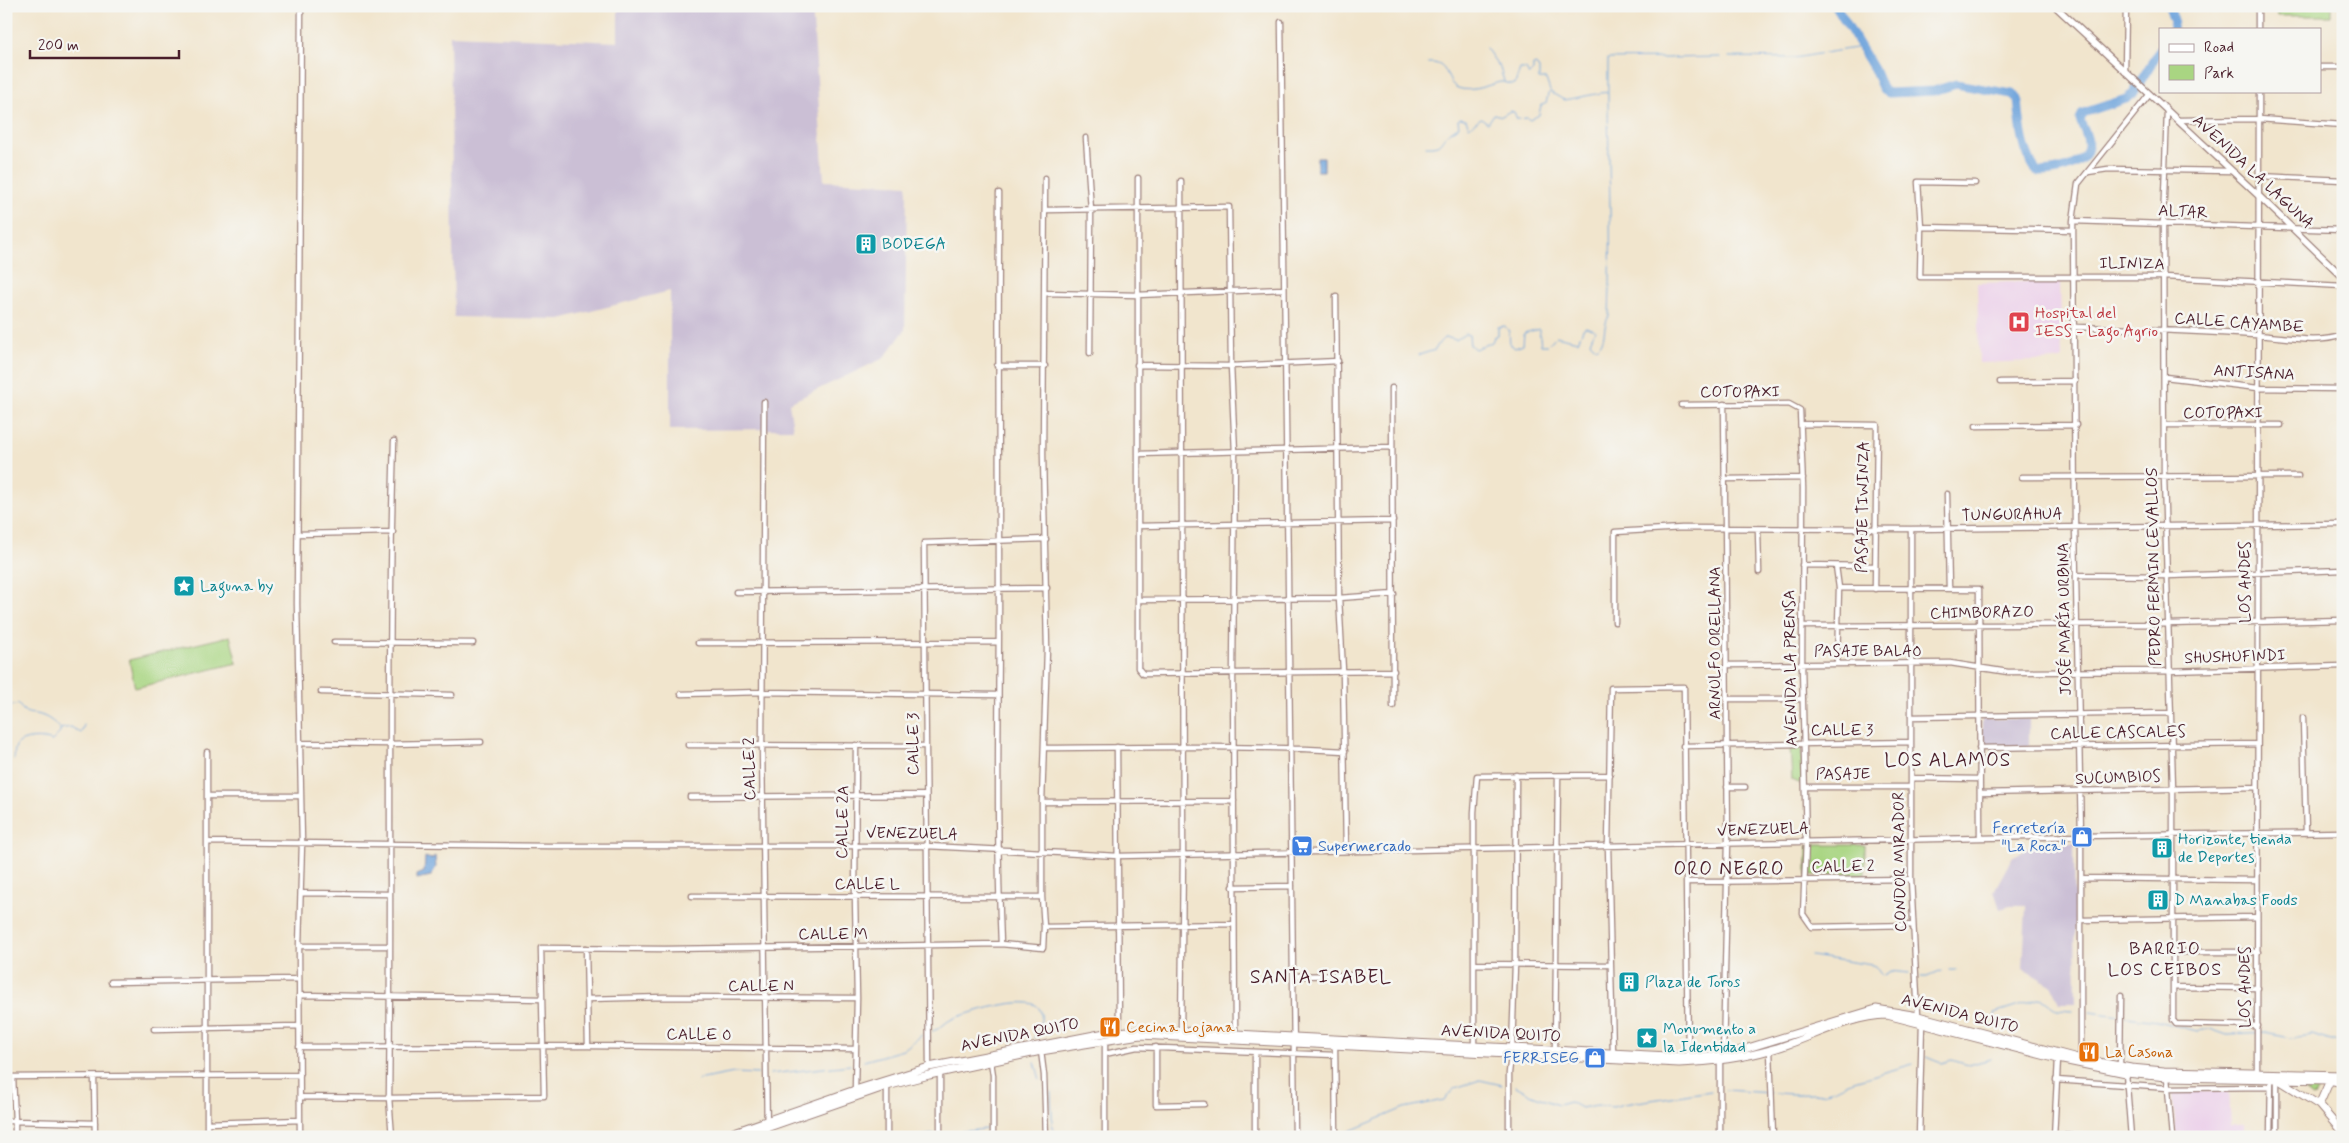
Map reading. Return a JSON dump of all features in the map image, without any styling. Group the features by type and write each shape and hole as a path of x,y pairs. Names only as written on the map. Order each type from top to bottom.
{"highway":[{"name":"AVENIDA QUITO","path":"720,1137 887,1086 1041,1051 1140,1036 1474,1046 1512,1052 1555,1051 1721,1058 1863,1012 1887,1010 1918,1016 2081,1060 2164,1071 2257,1072 2274,1075"},
{"name":"AVENIDA QUITO","path":"740,1137 766,1124 855,1090 929,1067 1118,1031 1235,1032 1335,1047 1512,1052 1679,1063 1770,1050 1869,1017 1887,1016 1922,1023 2058,1059 2126,1073 2167,1077 2274,1075 2331,1077 2343,1075"},
{"path":"2274,1075 2319,1105 2343,1133"},
{"name":"AVENIDA QUITO","path":"2331,1077 2343,1083"},
{"path":"2319,1105 2331,1077"}],"street":[{"path":"300,1137 299,946 302,843 298,534 301,6"},
{"name":"AVENIDA LA LAGUNA","path":"2055,6 2343,277"},
{"path":"2125,72 2126,6"},
{"path":"2258,6 2258,28"},
{"path":"1281,22 1295,1137"},
{"path":"2322,67 2343,67"},
{"name":"LOS ANDES","path":"2257,1072 2259,92"},
{"path":"2088,173 2149,95"},
{"name":"PEDRO FERMIN CEVALLOS","path":"2167,111 2162,224 2165,377 2164,476 2168,671 2173,789 2174,1022 2258,1027"},
{"path":"2178,120 2259,119 2343,125"},
{"path":"1086,138 1091,210 1090,353"},
{"path":"2088,173 2098,169 2231,171"},
{"name":"JOSÉ MARÍA URBINA","path":"2081,1060 2080,747 2072,276 2074,197 2078,184 2088,173"},
{"path":"2259,176 2343,180"},
{"path":"1045,178 1046,293 1043,454 1047,588 1042,802 1042,897 1044,928 1234,924"},
{"path":"1138,178 1139,600 1137,662 1140,672 1183,674 1394,672"},
{"path":"1181,181 1183,600 1181,1031"},
{"path":"1975,183 1918,182 1921,227 2073,230"},
{"path":"1000,193 997,366 999,541 997,695 1001,944"},
{"path":"1046,210 1181,206 1229,207 1231,366 1235,452 1232,673 1235,1032"},
{"name":"ALTAR","path":"2073,221 2343,230"},
{"name":"ILINIZA","path":"1921,227 1920,277 2164,277 2343,286"},
{"path":"1046,293 1137,294 1284,289"},
{"path":"1336,296 1339,598 1343,671 1346,852"},
{"name":"CALLE CAYAMBE","path":"2074,326 2323,340 2343,335"},
{"path":"1137,365 1284,365 1338,361"},
{"path":"997,366 1044,366"},
{"name":"ANTISANA","path":"2165,377 2258,388 2343,389"},
{"path":"2000,382 2075,381"},
{"path":"1392,388 1393,706"},
{"name":"CALLE 2","path":"764,402 762,744 766,1137"},
{"name":"ARNULFO ORELLANA","path":"1720,1137 1728,843 1727,529 1724,404"},
{"name":"COTOPAXI","path":"1681,405 1789,404 1798,408"},
{"name":"AVENIDA LA PRENSA","path":"1798,408 1801,413 1802,424 1803,478 1802,699 1806,842 1803,914 1812,927 1913,925"},
{"name":"PASAJE TIWINZA","path":"1802,424 1876,425 1875,589"},
{"path":"1976,426 2076,425"},
{"name":"COTOPAXI","path":"2165,425 2281,426"},
{"path":"392,1137 389,1098 390,844 388,694 394,441"},
{"path":"1138,454 1392,447"},
{"path":"2022,477 2298,476"},
{"path":"1725,479 1803,478"},
{"path":"1947,494 1949,589"},
{"path":"1138,526 1182,527 1393,521"},
{"name":"TUNGURAHUA","path":"1615,622 1615,532 1682,528 1802,529 1875,527 1911,529 2343,524"},
{"path":"1758,529 1759,572"},
{"name":"CONDOR MIRADOR","path":"1911,529 1911,879 1918,1016"},
{"path":"298,534 393,532"},
{"name":"CALLE 3","path":"929,1067 929,896 925,795 926,589 924,543 1046,539"},
{"path":"1802,565 1874,566"},
{"path":"1836,566 1838,588 1837,664"},
{"path":"2077,575 2167,576 2343,570"},
{"path":"736,592 1047,588"},
{"path":"1838,588 1979,589 1980,838"},
{"path":"1139,600 1339,598 1394,594"},
{"name":"CHIMBORAZO","path":"1802,626 1911,627 2258,623 2343,620"},
{"path":"334,642 473,643"},
{"path":"698,643 998,642"},
{"name":"PASAJE BALAO","path":"1727,665 1950,663 2008,672"},
{"name":"SHUSHUFINDI","path":"2008,672 2168,671 2343,666"},
{"path":"1613,1053 1608,846 1611,688 1684,688 1684,846 1688,1057"},
{"path":"321,692 452,695"},
{"path":"681,694 762,692 997,695"},
{"path":"1727,699 1802,699"},
{"path":"1911,717 2170,713"},
{"path":"2303,718 2306,833"},
{"path":"300,743 481,742"},
{"name":"CALLE 3","path":"1683,746 1911,742"},
{"path":"688,745 856,744 926,746"},
{"name":"CALLE 2A","path":"855,1090 857,998 855,896 856,744"},
{"name":"CALLE CASCALES","path":"1979,748 2257,744"},
{"path":"1044,748 1182,746 1345,751"},
{"path":"1117,747 1118,1031"},
{"path":"207,752 207,1137"},
{"path":"1509,1137 1509,1073 1512,1052 1515,965 1516,775"},
{"path":"1474,1046 1476,849 1474,812 1477,776 1610,775"},
{"path":"1555,1051 1558,776"},
{"path":"1911,778 1980,779"},
{"path":"1727,787 1745,787"},
{"name":"PASAJE","path":"1805,787 1911,787"},
{"name":"SUCUMBIOS","path":"1980,793 2258,787"},
{"path":"690,797 925,795"},
{"path":"208,796 301,796"},
{"path":"1042,802 1234,801"},
{"name":"VENEZUELA","path":"207,842 927,846 999,848 1043,853 1118,856 1183,856 1608,846 1684,846 1728,843 2343,832"},
{"path":"2081,878 2257,880"},
{"name":"CALLE 2","path":"1686,882 1911,879"},
{"path":"1233,887 1292,886"},
{"path":"301,893 390,894"},
{"name":"CALLE L","path":"692,896 1042,897"},
{"path":"2081,920 2257,917"},
{"name":"CALLE M","path":"542,1000 541,948 1001,944 1042,948 1044,928"},
{"path":"299,946 389,946"},
{"path":"586,948 588,1046"},
{"path":"2173,952 2258,952"},
{"path":"1474,964 1610,964"},
{"path":"1294,976 1356,974"},
{"path":"111,982 206,982 299,979"},
{"path":"2173,987 2258,988"},
{"path":"299,995 542,1000 544,1096 301,1097"},
{"path":"2120,1066 2121,996"},
{"name":"CALLE N","path":"587,999 664,997 857,998"},
{"path":"1918,1016 1922,1023 1919,1137"},
{"path":"154,1029 299,1026"},
{"path":"1105,1040 1105,1137"},
{"name":"CALLE O","path":"299,1047 588,1046 855,1049"},
{"path":"1105,1054 1137,1047 1156,1047 1255,1053 1335,1055"},
{"path":"1156,1047 1156,1105 1204,1104"},
{"path":"1335,1047 1336,1137"},
{"path":"1770,1050 1773,1089 1773,1137"},
{"path":"1041,1051 1044,1075 1046,1137"},
{"path":"1255,1053 1255,1137"},
{"path":"2058,1059 2054,1136 2100,1137"},
{"path":"991,1062 993,1075 993,1137"},
{"path":"2126,1073 2131,1137"},
{"path":"940,1074 940,1137"},
{"path":"6,1077 94,1078 115,1075 300,1075"},
{"path":"2270,1137 2271,1087 2274,1075"},
{"path":"2274,1075 2276,1137"},
{"path":"13,1077 15,1137"},
{"path":"2167,1077 2172,1137"},
{"path":"94,1078 95,1137"},
{"path":"2056,1080 2168,1088 2271,1087"},
{"path":"887,1086 887,1137"},
{"path":"207,1124 300,1120"},
{"path":"6,1121 94,1123"}],"shaded area":[{"path":"618,6 812,6 824,181 907,185 905,330 884,358 789,403 793,429 670,430 670,291 560,319 454,317 450,35 618,42"},
{"name":"Hospital del IESS - Lago Agrio","path":"2060,281 2062,360 1979,363 1977,283"},
{"path":"1982,719 2029,719 2029,746 1982,746"},
{"path":"2035,843 2074,843 2076,1003 2059,1003 2051,985 2023,969 2026,906 2010,906 2000,909 1994,891 2013,856"},
{"path":"2229,1090 2231,1125 2244,1125 2244,1137 2176,1137 2173,1092"}],"green space":[{"path":"2277,6 2331,6 2331,16 2277,16"},
{"path":"230,636 237,663 135,688 129,660"},
{"path":"1790,747 1801,748 1804,785 1792,780"},
{"path":"1807,845 1865,845 1865,875 1807,875"},
{"path":"2295,1082 2320,1083 2314,1097"}],"water":[{"path":"1317,157 1324,157 1324,171 1317,171"},
{"path":"435,856 436,867 431,876 417,879 417,875 424,872 425,857 431,859"}],"waterway":[{"path":"1836,6 1874,69 1883,90 1889,93 1934,91 1956,84 2012,94 2018,99 2021,128 2028,157 2038,172 2062,169 2078,162 2084,157 2088,142 2080,119 2083,113 2126,99 2133,94 2159,51"},
{"path":"2169,6 2174,21 2172,28"},
{"path":"1729,57 1794,58 1861,47"},
{"path":"1486,48 1500,68 1504,81"},
{"path":"1419,355 1435,350 1445,337 1456,340 1465,334 1469,335 1470,345 1475,349 1492,342 1494,337 1498,335 1498,327 1505,326 1509,331 1510,344 1515,348 1523,345 1524,333 1539,329 1541,345 1548,345 1556,336 1578,341 1583,329 1586,327 1595,330 1590,342 1597,348 1602,341 1609,316 1608,59 1720,57"},
{"path":"1428,63 1440,65 1454,85 1468,90 1500,82 1515,84 1520,69 1526,69 1529,75 1533,71 1533,65 1536,64 1539,69 1539,79 1546,79 1550,91"},
{"path":"1426,146 1436,146 1440,143 1450,132 1459,126 1458,120 1460,118 1466,119 1469,127 1481,118 1488,123 1494,114 1502,116 1510,111 1514,112 1517,119 1527,118 1530,120 1539,115 1541,105 1546,104 1550,92 1564,100 1607,92"},
{"path":"6,704 11,706 18,704 27,713 45,717 60,728"},
{"path":"14,759 16,746 27,739 38,738 52,741 60,733 60,729 71,727 81,733 84,725"},
{"path":"1811,956 1872,965 1875,966 1882,976 1891,971 1909,973"},
{"path":"1949,970 1957,970"},
{"path":"1921,977 1927,977 1941,971"},
{"path":"1999,1030 1994,1013 2041,998 2057,1010 2072,1011"},
{"path":"933,1031 952,1019 970,1013 997,1006 1023,1003 1033,1004 1041,1012 1040,1023 1034,1038"},
{"path":"2090,1012 2157,1021 2197,1031 2210,1029 2227,1035 2266,1033 2290,1038 2311,1035 2331,1041 2343,1041"},
{"path":"864,1061 903,1050 922,1035"},
{"path":"1926,1057 1941,1063 1952,1060 1968,1065 1991,1059"},
{"path":"1035,1062 1040,1080"},
{"path":"1774,1093 1821,1093 1839,1088 1847,1083 1913,1064"},
{"path":"770,1074 850,1065"},
{"path":"698,1080 734,1073 758,1074"},
{"path":"1345,1133 1404,1108 1444,1100 1455,1088 1480,1080 1502,1085"},
{"path":"1516,1086 1530,1094 1558,1105 1570,1102 1581,1108 1597,1105 1613,1107 1711,1091"},
{"path":"1726,1090 1770,1093"},
{"path":"1051,1092 1053,1137"},
{"path":"947,1133 986,1129"},
{"path":"918,1137 934,1134"},
{"path":"1321,1137 1331,1136"}],"place":[{"name":"BODEGA","path":"866,244"},
{"name":"Hospital del IESS - Lago Agrio","path":"2019,322"},
{"name":"Laguna by","path":"184,586"},
{"name":"Ferretería \"La Roca\"","path":"2082,837"},
{"name":"Supermercado","path":"1302,846"},
{"name":"Horizonte, tienda de Deportes","path":"2162,848"},
{"name":"D Manabas Foods","path":"2158,900"},
{"name":"Plaza de Toros","path":"1629,982"},
{"name":"Cecina Lojana","path":"1110,1027"},
{"name":"Monumento a la Identidad","path":"1647,1038"},
{"name":"La Casona","path":"2089,1052"},
{"name":"FERRISEG","path":"1595,1058"}],"district":[{"name":"LOS ALAMOS","path":"1948,760"},
{"name":"ORO NEGRO","path":"1729,869"},
{"name":"BARRIO LOS CEIBOS","path":"2165,960"},
{"name":"SANTA ISABEL","path":"1321,977"}]}
